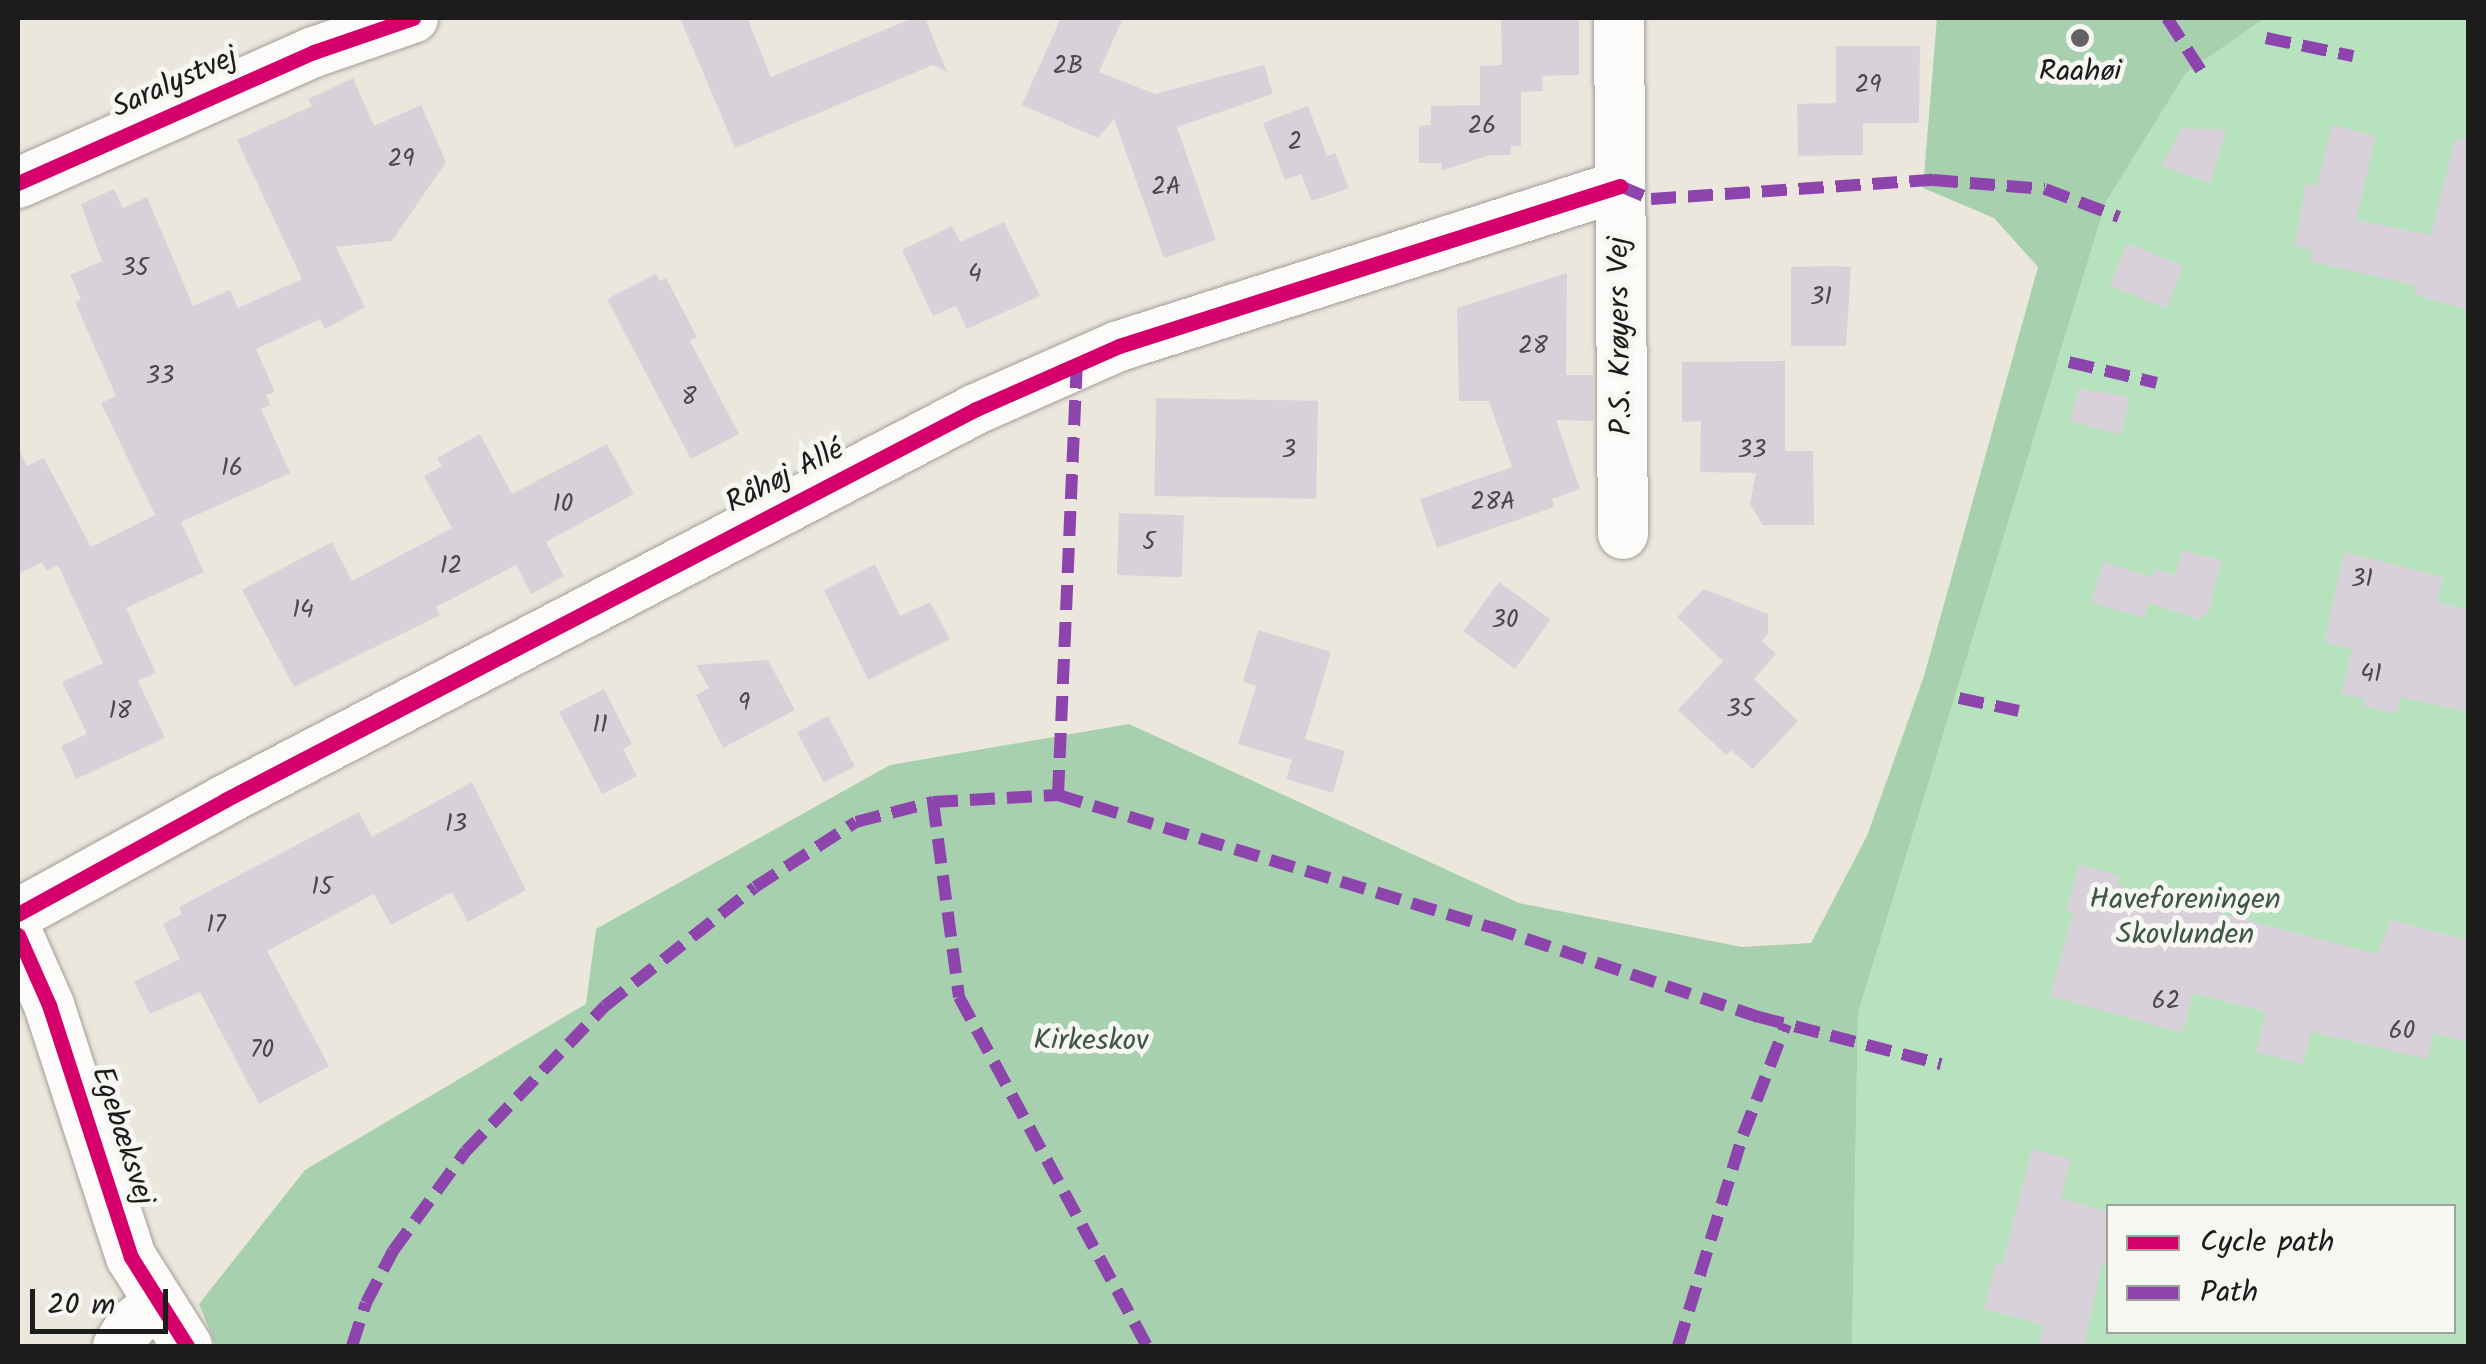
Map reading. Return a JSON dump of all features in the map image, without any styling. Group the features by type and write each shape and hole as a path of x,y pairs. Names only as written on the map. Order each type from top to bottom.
{"street":[{"name":"Saralystvej","path":"18,182 308,35 412,18"},
{"name":"P.S. Krøyers Vej","path":"1619,18 1623,534"},
{"name":"Råhøj Allé","path":"18,914 225,800 976,409 1119,346 1620,186"},
{"name":"Egebæksvej","path":"18,935 49,1005 131,1258 187,1346"},
{"path":"118,1346 130,1324 158,1302"}],"green space":[{"name":"Kirkeskov","path":"1937,18 2265,18 2186,73 2106,202 1858,1013 1852,1346 216,1346 199,1304 305,1170 586,1004 596,929 890,765 1129,724 1519,903 1742,947 1811,943 1867,836 1924,676 2038,267 1994,218 1923,188"},
{"name":"Haveforeningen Skovlunden","path":"2265,18 2468,18 2468,1346 1852,1346 1858,1013 2106,202 2186,73"}],"building":[{"path":"680,18 747,18 771,77 913,18 925,18 947,72 933,65 735,148"},
{"path":"1061,18 1123,18 1099,72 1155,94 1264,65 1273,94 1177,127 1216,240 1164,258 1114,119 1098,138 1022,105"},
{"path":"1501,18 1579,18 1579,75 1542,76 1543,91 1521,92 1521,146 1511,146 1511,155 1490,155 1441,171 1442,163 1419,163 1419,126 1431,125 1431,106 1480,105 1480,66 1502,65"},
{"path":"1836,46 1920,46 1919,123 1863,123 1863,155 1798,156 1797,104 1836,103"},
{"path":"353,78 374,126 421,105 446,162 392,241 336,247 365,307 325,329 320,319 256,349 275,392 266,395 270,405 261,409 290,473 181,522 204,572 126,608 156,673 138,681 165,738 76,779 61,746 87,734 62,682 103,663 58,565 47,571 42,562 18,574 18,448 27,466 44,458 91,547 155,515 101,403 116,396 75,302 81,299 70,275 102,261 81,204 114,189 123,208 147,197 193,306 230,290 238,308 302,279 237,140 312,106 308,99"},
{"path":"1308,106 1327,156 1335,153 1349,188 1312,201 1301,174 1285,180 1263,123"},
{"path":"2332,125 2376,136 2356,220 2431,235 2455,139 2468,140 2468,310 2414,294 2417,286 2310,261 2312,250 2294,246 2306,183 2317,186"},
{"path":"2182,128 2226,130 2210,183 2161,166"},
{"path":"1004,222 1040,296 967,329 956,306 933,316 902,250 952,226 960,242"},
{"path":"2127,243 2184,266 2166,309 2110,286"},
{"path":"1791,267 1851,267 1846,346 1791,346"},
{"path":"1567,273 1566,375 1593,375 1593,421 1556,420 1580,489 1552,499 1554,507 1437,548 1420,499 1512,467 1489,401 1459,401 1457,308"},
{"path":"656,274 660,281 666,278 697,337 690,341 739,434 691,459 607,299"},
{"path":"1785,361 1785,451 1813,451 1814,525 1763,525 1750,504 1756,473 1700,472 1701,421 1682,422 1682,362"},
{"path":"2079,388 2130,397 2121,435 2070,421"},
{"path":"1156,398 1318,401 1316,499 1154,496"},
{"path":"480,434 512,494 607,444 634,494 546,542 564,576 531,594 516,565 436,607 440,615 294,687 242,590 332,542 352,581 452,528 424,476 442,466 437,458"},
{"path":"1119,513 1184,515 1182,577 1117,575"},
{"path":"2182,550 2222,560 2208,615 2203,614 2201,620 2149,603 2144,618 2091,602 2103,562 2152,577 2155,569 2175,575"},
{"path":"2344,552 2443,577 2437,602 2468,610 2468,712 2401,697 2397,714 2363,706 2365,699 2341,694 2352,649 2324,642"},
{"path":"875,564 900,616 930,602 950,639 868,680 824,590"},
{"path":"1499,582 1551,620 1515,669 1463,631"},
{"path":"1704,589 1768,614 1768,633 1762,641 1776,654 1754,679 1798,721 1753,769 1731,750 1726,755 1678,710 1723,661 1677,617"},
{"path":"1258,630 1331,652 1305,739 1345,751 1333,793 1286,779 1292,760 1238,744 1256,686 1243,682"},
{"path":"768,660 795,710 723,748 696,695 709,688 696,665"},
{"path":"604,689 632,744 623,749 637,776 602,794 559,712"},
{"path":"828,716 855,766 824,783 797,732"},
{"path":"472,782 526,890 468,922 452,892 391,925 374,894 267,951 329,1066 259,1104 200,992 150,1014 134,982 180,959 163,924 182,914 179,907 359,812 372,837"},
{"path":"2079,864 2120,876 2117,884 2129,889 2377,954 2391,920 2468,940 2468,1043 2434,1033 2427,1059 2311,1032 2303,1064 2256,1052 2266,1012 2193,993 2183,1033 2050,996 2073,913 2066,911"},
{"path":"2032,1149 2071,1159 2061,1198 2106,1211 2106,1265 2102,1264 2084,1346 2038,1346 2043,1325 1984,1309 1996,1263 2002,1265"}],"marked path":[{"path":"2167,18 2205,77"},
{"path":"2266,38 2353,56"},
{"path":"1620,186 1651,199 1933,180 2045,189 2119,217"},
{"path":"2069,362 2157,383"},
{"path":"1058,795 1077,365"},
{"path":"1959,698 2019,711"},
{"path":"352,1346 366,1303 393,1251 466,1151 605,1006 755,887 856,822 933,802 1058,795 1491,927 1759,1017 1941,1064"},
{"path":"933,802 959,997 1147,1346"},
{"path":"1678,1346 1743,1135 1786,1024"}],"cycle path":[{"path":"18,183 314,52 413,18"},
{"path":"18,914 225,800 976,409 1119,346 1620,186"},
{"path":"18,935 49,1005 131,1257 187,1346"}],"place":[{"name":"Raahøi","path":"2080,38"}]}
